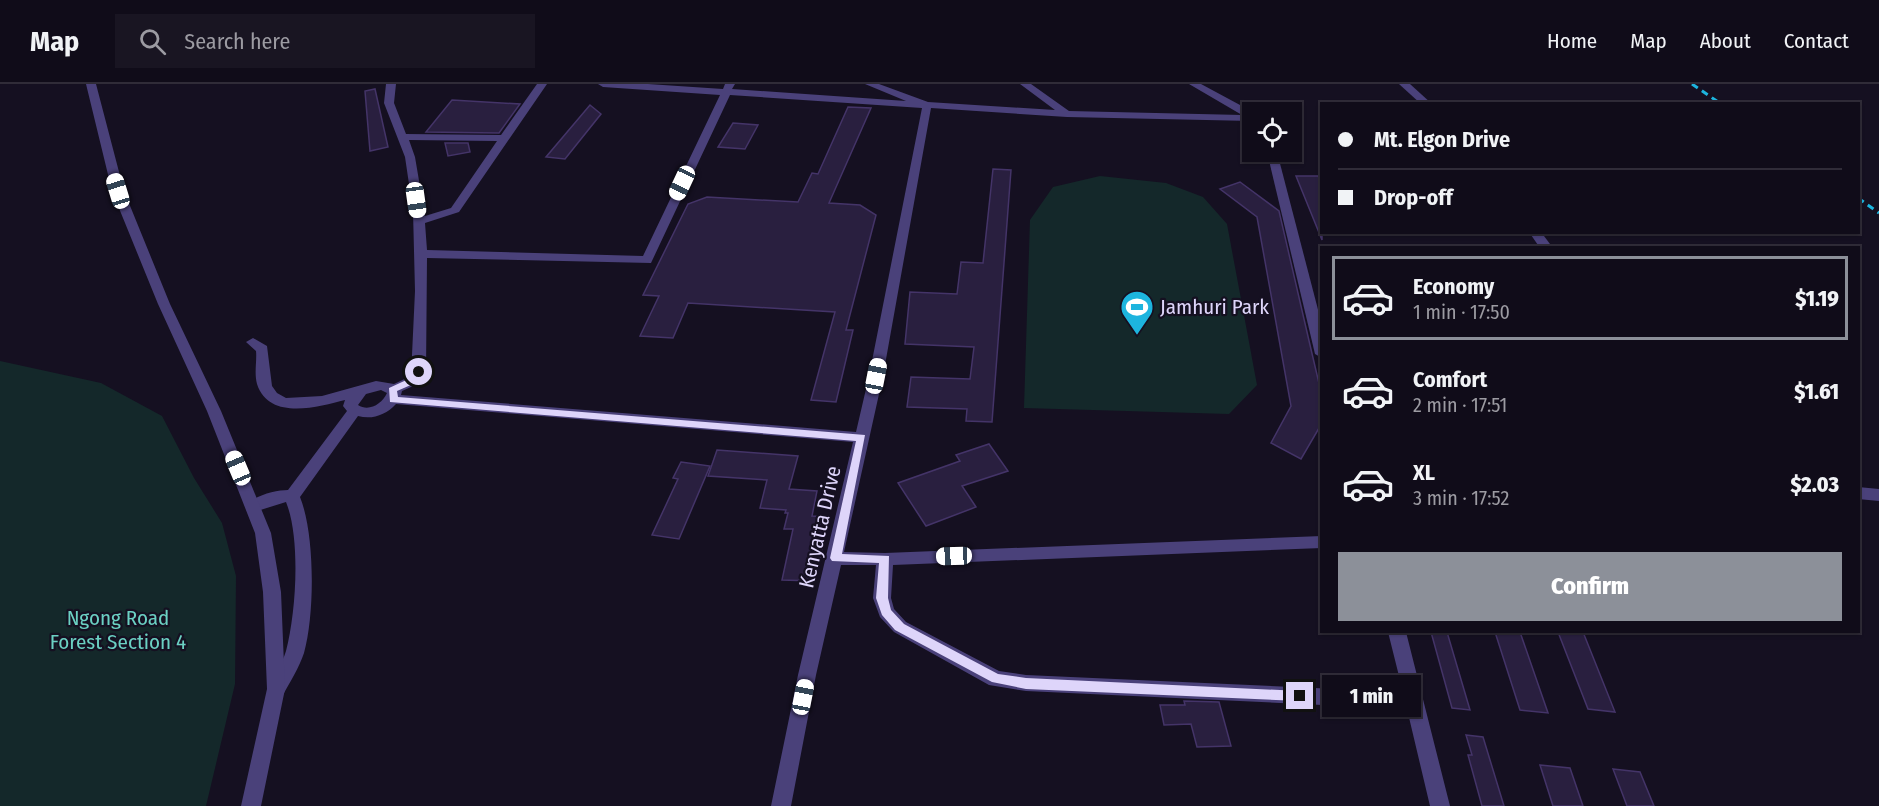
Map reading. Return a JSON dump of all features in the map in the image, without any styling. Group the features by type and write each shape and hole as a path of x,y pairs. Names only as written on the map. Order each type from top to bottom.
{"street":[{"path":"91,84 118,191 164,304 254,506 263,533 268,566 276,689 251,806"},
{"path":"354,411 375,411 393,395 417,379 419,372 423,254 411,157 389,103 391,84"},
{"path":"419,221 455,210 542,84"},
{"path":"603,84 728,88 1067,114 1242,117"},
{"path":"870,84 927,105"},
{"path":"1025,84 1067,114"},
{"path":"1194,84 1242,111"},
{"path":"1404,84 1425,102"},
{"path":"423,254 647,260 728,88"},
{"name":"Kenyatta Drive","path":"781,806 807,675 836,558 861,438 927,105"},
{"path":"403,137 504,138"},
{"path":"1274,162 1320,346"},
{"path":"253,342 262,349 265,386 272,396 284,404 304,403 359,392 381,385 393,395 861,438"},
{"path":"354,411 350,406 351,399 359,392"},
{"path":"254,506 280,496 292,496 313,471 354,411"},
{"path":"1860,493 1879,495"},
{"path":"276,689 294,655 303,597 298,513 292,496"},
{"path":"836,558 885,559 1320,542"},
{"path":"885,559 882,598 886,612 900,627 996,679 1026,683 1414,701"},
{"path":"1397,633 1440,806"}],"green space":[{"name":"Jamhuri Park","path":"1100,176 1166,183 1203,197 1227,224 1257,385 1229,414 1024,408 1030,220 1053,187"},
{"name":"Ngong Road Forest Section 4","path":"0,361 101,383 162,416 194,478 222,523 236,576 235,684 206,806 0,806"}],"building":[{"path":"375,89 388,147 370,151 365,91"},
{"path":"452,100 520,104 499,133 426,132"},
{"path":"590,105 601,114 565,159 546,157"},
{"path":"848,107 871,108 829,203 860,205 876,215 846,330 853,330 836,402 811,400 835,312 688,303 673,338 640,336 659,296 643,295 688,204 707,197 798,202 812,173 818,174"},
{"path":"733,123 758,125 745,149 718,147"},
{"path":"445,143 468,143 470,152 448,156"},
{"path":"993,169 1011,170 992,422 966,421 967,409 907,407 911,377 970,379 974,347 905,344 910,292 957,294 961,262 983,263"},
{"path":"1296,176 1318,176 1320,180 1322,240"},
{"path":"1240,182 1279,211 1320,387 1320,426 1301,459 1271,443 1291,406 1257,217 1220,189"},
{"path":"989,444 1008,471 962,486 976,507 926,526 898,483 960,461 956,455"},
{"path":"717,450 798,456 789,489 817,491 812,516 829,517 815,581 782,580 793,529 784,529 788,513 785,513 786,510 760,508 767,480 708,476"},
{"path":"681,462 710,466 679,539 652,535 678,479 673,478"},
{"path":"1431,633 1447,633 1470,710 1452,708"},
{"path":"1495,633 1520,633 1548,713 1520,710"},
{"path":"1558,633 1583,633 1615,712 1588,709"},
{"path":"1184,701 1219,702 1231,746 1197,747 1191,724 1164,725 1160,705 1185,705"},
{"path":"1466,735 1483,737 1504,806 1482,806 1468,755 1472,755"},
{"path":"1540,765 1570,768 1583,806 1553,806"},
{"path":"1613,769 1640,772 1654,806 1627,806"}],"railway":[{"path":"1692,84 1718,102"},
{"path":"1860,199 1879,213"}],"place":[{"name":"Jamhuri Park","path":"1137,336"}],"route":[{"path":"419,372 417,379 393,390 395,392 393,399 861,438 836,558 885,559 882,598 886,612 900,627 996,679 1026,683 1300,696"}]}
